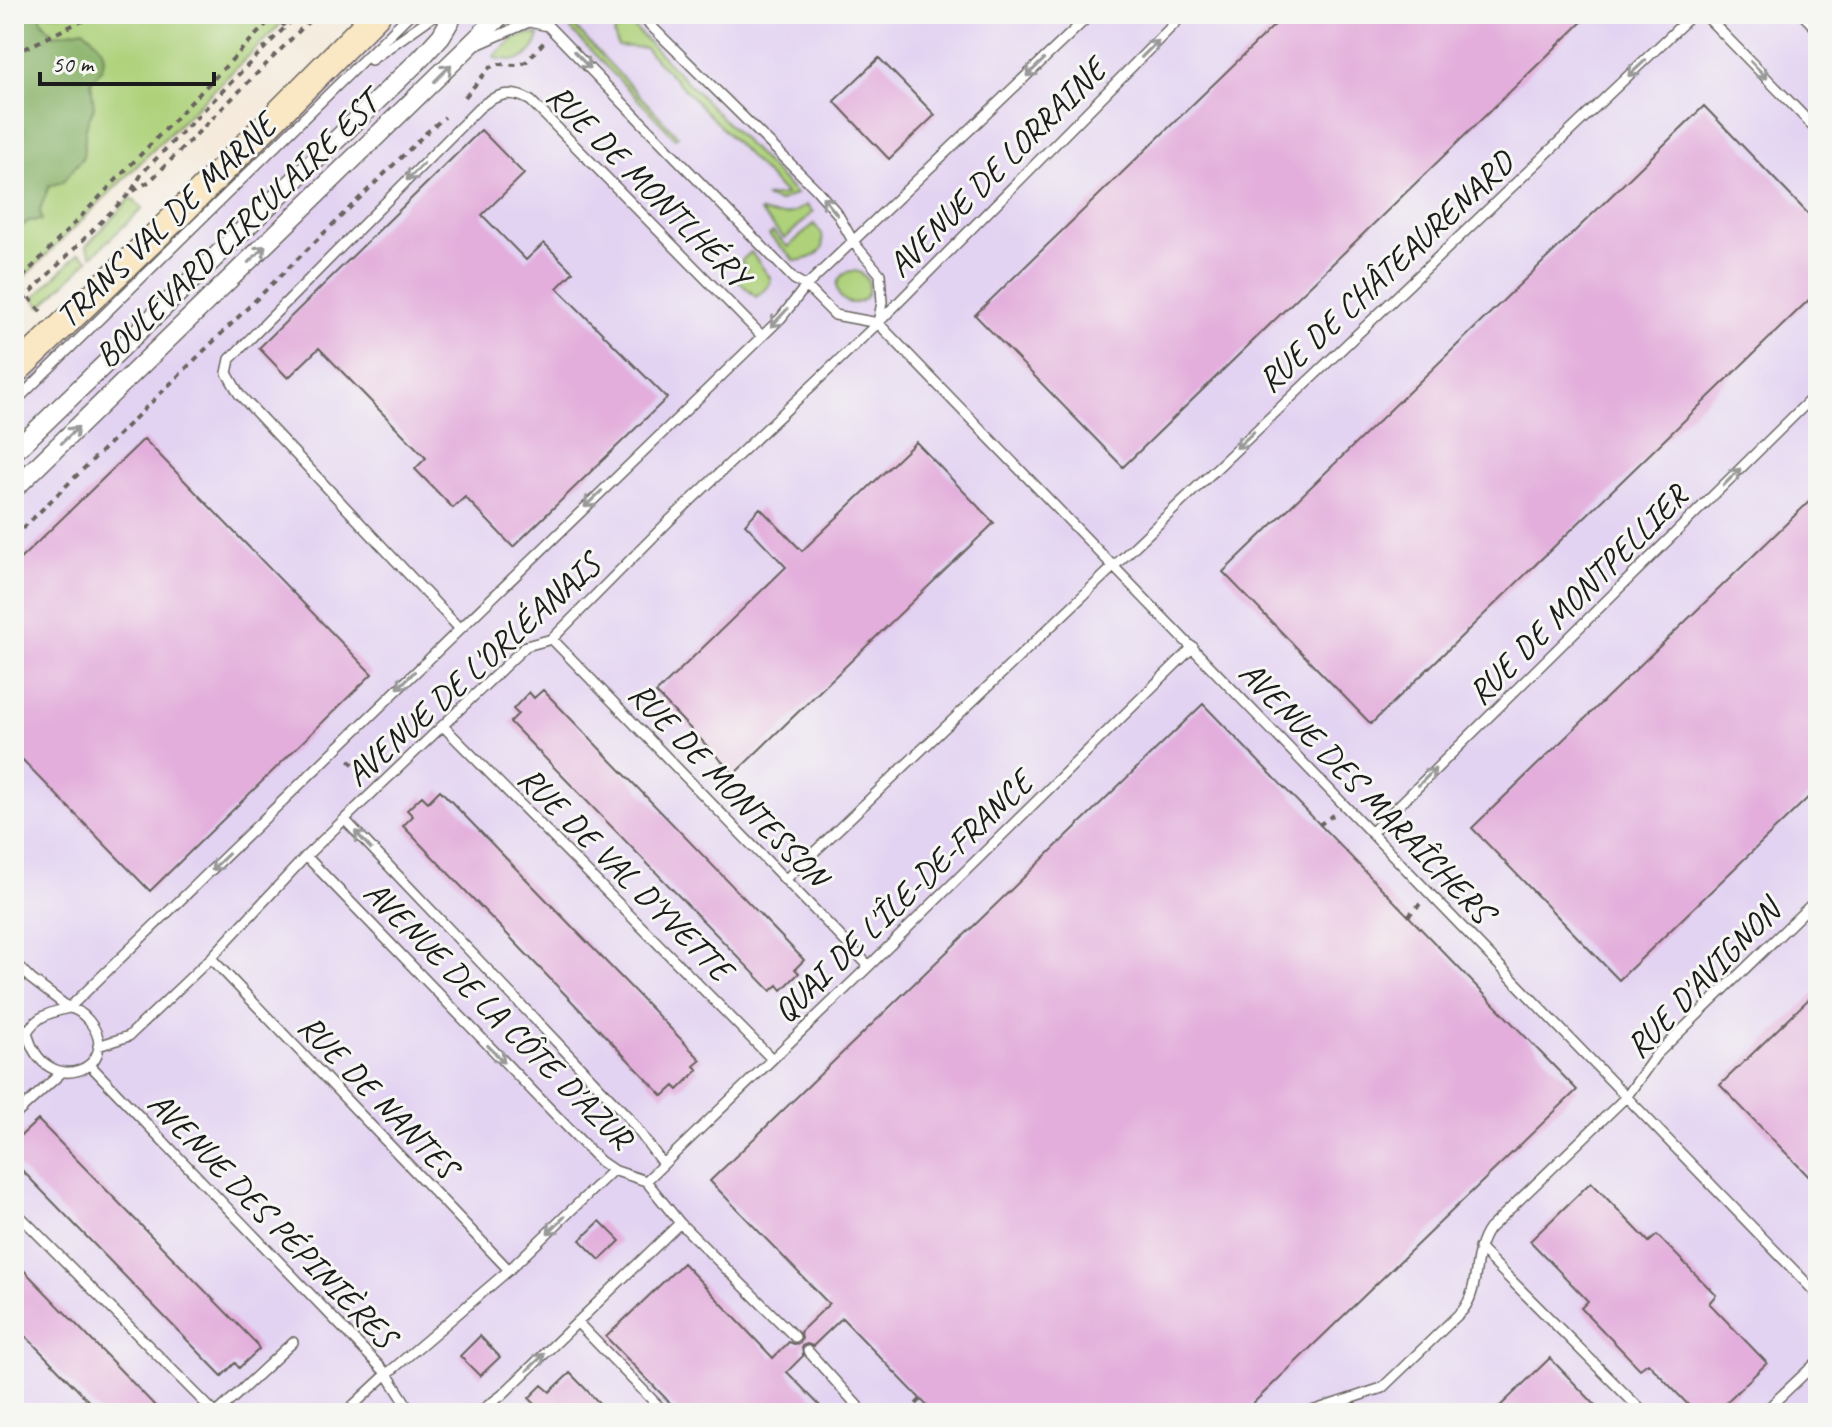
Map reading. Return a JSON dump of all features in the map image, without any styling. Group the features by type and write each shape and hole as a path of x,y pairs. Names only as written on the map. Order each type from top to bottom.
{"main road":[{"path":"14,372 181,212 377,14"}],"street":[{"path":"14,452 421,58 441,36 454,14"},
{"name":"BOULEVARD CIRCULAIRE EST","path":"14,489 502,14"}],"lane":[{"path":"352,74 410,14"},
{"path":"352,74 436,14"},
{"path":"468,48 529,22 539,22 554,31 785,269 835,315 878,323 882,302 880,274 854,243 837,213 639,14"},
{"name":"AVENUE DE LORRAINE","path":"69,1008 781,318 806,286 1091,14"},
{"name":"AVENUE DE LORRAINE","path":"878,323 1184,14"},
{"name":"RUE DE CHÂTEAURENARD","path":"785,880 1693,14"},
{"path":"1704,14 1818,131"},
{"path":"1802,14 1818,30"},
{"name":"TRANS VAL DE MARNE","path":"14,403 352,74"},
{"name":"RUE DE MONTLHÉRY","path":"459,628 239,394 227,373 230,359 491,98 509,93 531,101 762,336"},
{"name":"AVENUE DES MARAÎCHERS","path":"878,323 1818,1295"},
{"name":"AVENUE DE L'ORLÉANAIS","path":"98,1046 129,1036 211,958 306,856 526,646 552,639 670,520 878,323"},
{"name":"RUE DE MONTPELLIER","path":"1372,832 1818,392"},
{"name":"RUE DE MONTESSON","path":"552,639 869,966"},
{"name":"QUAI DE L'ÎLE-DE-FRANCE","path":"646,1181 1193,647"},
{"name":"RUE DE VAL D'YVETTE","path":"443,726 771,1058"},
{"name":"AVENUE DE LA CÔTE D'AZUR","path":"345,820 628,1117 663,1164"},
{"name":"AVENUE DE LA CÔTE D'AZUR","path":"306,856 589,1150 613,1170 646,1181 680,1223 795,1337"},
{"name":"RUE D'AVIGNON","path":"1479,1248 1489,1229 1627,1096 1656,1055 1818,898"},
{"name":"RUE DE NANTES","path":"211,958 509,1270"},
{"path":"14,962 69,1008"},
{"path":"14,1020 27,1032 34,1050 44,1063 61,1073 82,1071 96,1057 98,1046 95,1029 89,1021 75,1009 69,1008 46,1014 34,1022 27,1032 14,1041"},
{"name":"AVENUE DES PÉPINIÈRES","path":"90,1065 387,1374 412,1413"},
{"path":"14,1116 61,1073"},
{"path":"345,1413 509,1270 613,1170"},
{"path":"14,1210 216,1413 293,1342"},
{"path":"478,1413 502,1395 680,1223"},
{"path":"1306,1413 1382,1388 1466,1306 1472,1295 1479,1248"},
{"path":"1479,1248 1644,1413"},
{"path":"577,1322 665,1413"},
{"path":"808,1351 864,1413"},
{"path":"1763,1413 1818,1361"},
{"path":"1809,1413 1818,1404"}],"path":[{"path":"14,54 79,22 117,14"},
{"path":"14,309 130,193 143,172 298,14"},
{"path":"130,193 150,181 316,14"},
{"path":"460,105 490,67 526,62 572,14"},
{"path":"40,311 15,283 274,15 285,26"},
{"path":"14,47 21,52"},
{"path":"14,537 427,132 451,113"},
{"path":"338,748 378,790"},
{"path":"908,1413 921,1399"}],"shaded area":[{"path":"401,14 1818,14 1818,1413 14,1413 14,391"}],"green space":[{"path":"14,14 291,14 14,287"},
{"path":"14,14 40,14 54,35 83,29 96,41 104,60 91,81 94,107 86,127 83,157 63,182 49,186 40,210 42,220 29,221 14,232 14,135 21,128 14,119"},
{"path":"623,16 796,194 779,202 765,197 786,195 645,48 618,46 614,34"},
{"path":"572,24 678,136 675,138 571,30"},
{"path":"539,35 527,55 516,60 496,59 494,56 515,38"},
{"path":"131,198 143,208 92,256 86,246"},
{"path":"806,205 813,212 785,239 759,211 784,215"},
{"path":"814,224 822,234 823,247 815,256 803,260 795,261 769,235 773,232 788,247"},
{"path":"751,252 771,279 768,287 756,297 736,279 747,269 741,261"},
{"path":"79,253 89,260 41,307 34,298"},
{"path":"853,271 864,276 869,287 864,298 853,303 842,298 837,287 842,276"}],"building":[{"path":"1286,14 1590,14 1123,467 975,315"},
{"path":"879,58 935,115 889,159 834,101"},
{"path":"1704,106 1818,224 1818,291 1371,724 1223,572"},
{"path":"481,130 524,174 482,215 526,260 544,243 573,272 557,288 667,398 513,547 465,497 453,508 415,469 426,458 319,348 288,378 259,348"},
{"path":"144,439 372,674 150,891 14,751 14,565"},
{"path":"916,442 994,523 734,774 656,693 786,567 745,524 760,508 802,551"},
{"path":"1818,493 1818,788 1619,980 1472,828"},
{"path":"543,690 804,960 795,969 799,973 782,990 778,985 771,991 510,722 518,714 513,709 529,692 534,698"},
{"path":"1203,704 1577,1090 1243,1413 934,1413 842,1318 813,1346 802,1346 803,1356 787,1372 827,1413 680,1413 606,1337 683,1263 773,1358 789,1342 800,1343 800,1332 829,1304 710,1181"},
{"path":"440,790 701,1060 694,1066 698,1070 678,1090 674,1086 663,1096 403,826 413,816 407,810 422,796 428,802"},
{"path":"1818,990 1818,1186 1720,1085"},
{"path":"38,1120 256,1343 259,1349 239,1368 235,1363 222,1376 14,1162 14,1142"},
{"path":"1591,1182 1649,1242 1657,1235 1716,1295 1709,1303 1767,1363 1715,1413 1696,1413 1648,1363 1640,1369 1581,1308 1588,1301 1530,1241"},
{"path":"600,1221 620,1241 600,1260 580,1240"},
{"path":"14,1260 162,1413 100,1413 14,1324"},
{"path":"480,1336 500,1357 480,1376 460,1356"},
{"path":"1550,1358 1603,1413 1493,1413"},
{"path":"570,1373 609,1413 544,1413 529,1398 542,1385 550,1392"}]}
